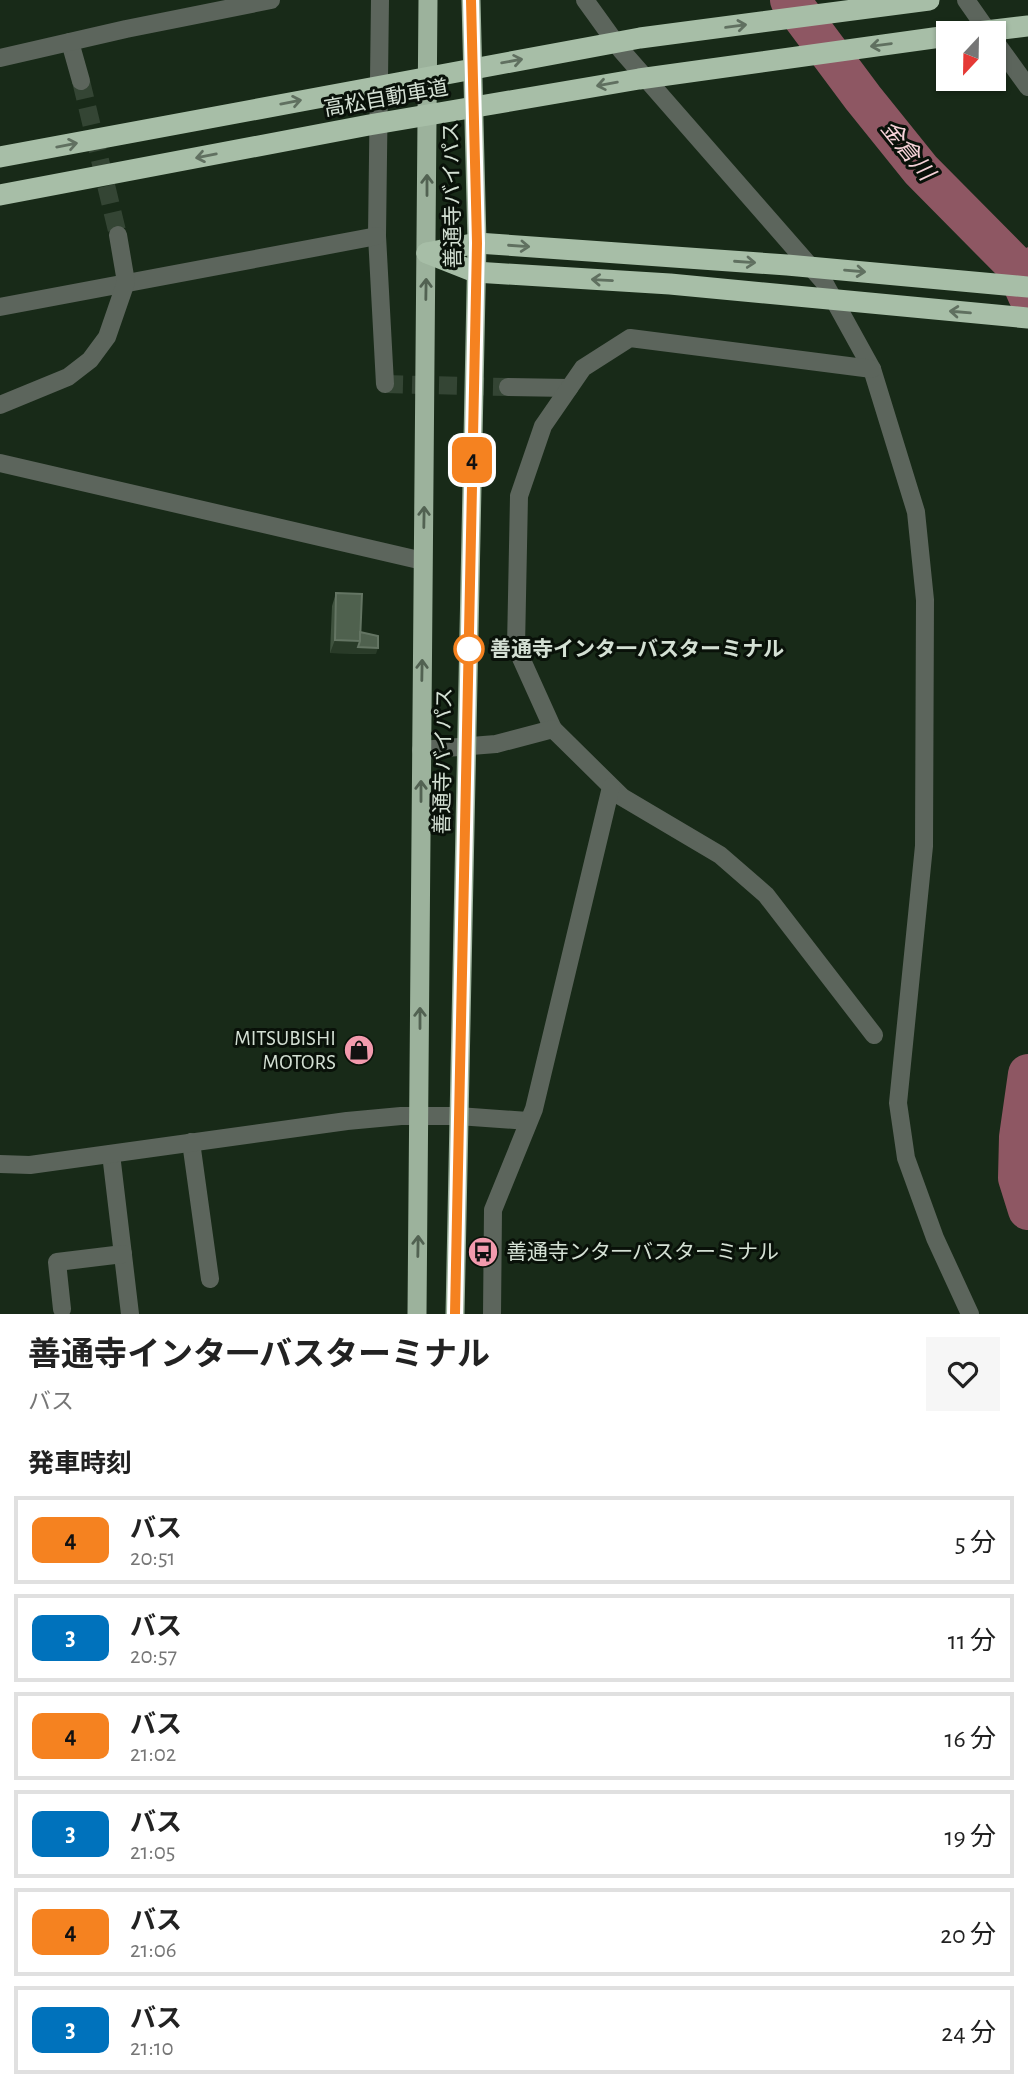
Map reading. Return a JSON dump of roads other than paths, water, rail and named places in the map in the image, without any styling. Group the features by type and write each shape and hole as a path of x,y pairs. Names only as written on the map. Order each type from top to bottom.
{"highway":[{"name":"善通寺バイパス","path":"417,1314 428,0"},
{"name":"善通寺バイパス","path":"455,1314 477,243 471,0"},
{"name":"高松自動車道","path":"0,157 640,38 929,0"},
{"name":"高松自動車道","path":"0,195 369,125 639,79 936,38"},
{"path":"427,253 477,243 787,265 1028,287"},
{"path":"427,253 475,272 670,284 1028,318"}],"street":[{"path":"0,58 271,0"},
{"path":"380,0 377,236 385,384"},
{"path":"584,0 621,50 824,282 872,369 916,512 925,600 924,846 898,1103 906,1158 934,1238 970,1314"},
{"path":"966,0 992,21"},
{"path":"1006,34 1028,88"},
{"path":"71,43 81,82"},
{"path":"0,405 68,377 90,360 107,337 126,282 118,235"},
{"path":"0,307 377,236"},
{"path":"872,369 630,338 583,368 543,426 519,496 516,647 552,729 622,797 720,855 766,895 874,1035"},
{"path":"508,387 569,388"},
{"path":"0,463 423,561"},
{"path":"421,750 496,744 552,729"},
{"path":"492,1314 493,1210 534,1109 611,787"},
{"path":"0,1164 30,1166 346,1121 419,1115 528,1121"},
{"path":"191,1142 210,1279"},
{"path":"111,1153 130,1314"},
{"path":"62,1309 57,1262 123,1254"}],"waterway":[{"name":"金倉川","path":"790,0 921,170 1014,264 1028,296"},
{"path":"1014,264 1028,251"},
{"name":"金倉川","path":"1028,1074 1019,1137 1018,1178 1028,1210"}],"tunnel":[{"path":"81,81 118,235"},
{"path":"385,384 508,387"}],"place":[{"name":"善通寺インタ一バスターミナル","path":"469,649"},
{"name":"MITSUBISHI MOTORS","path":"359,1050"},
{"name":"善通寺ンタ一バスターミナル","path":"483,1252"}]}
